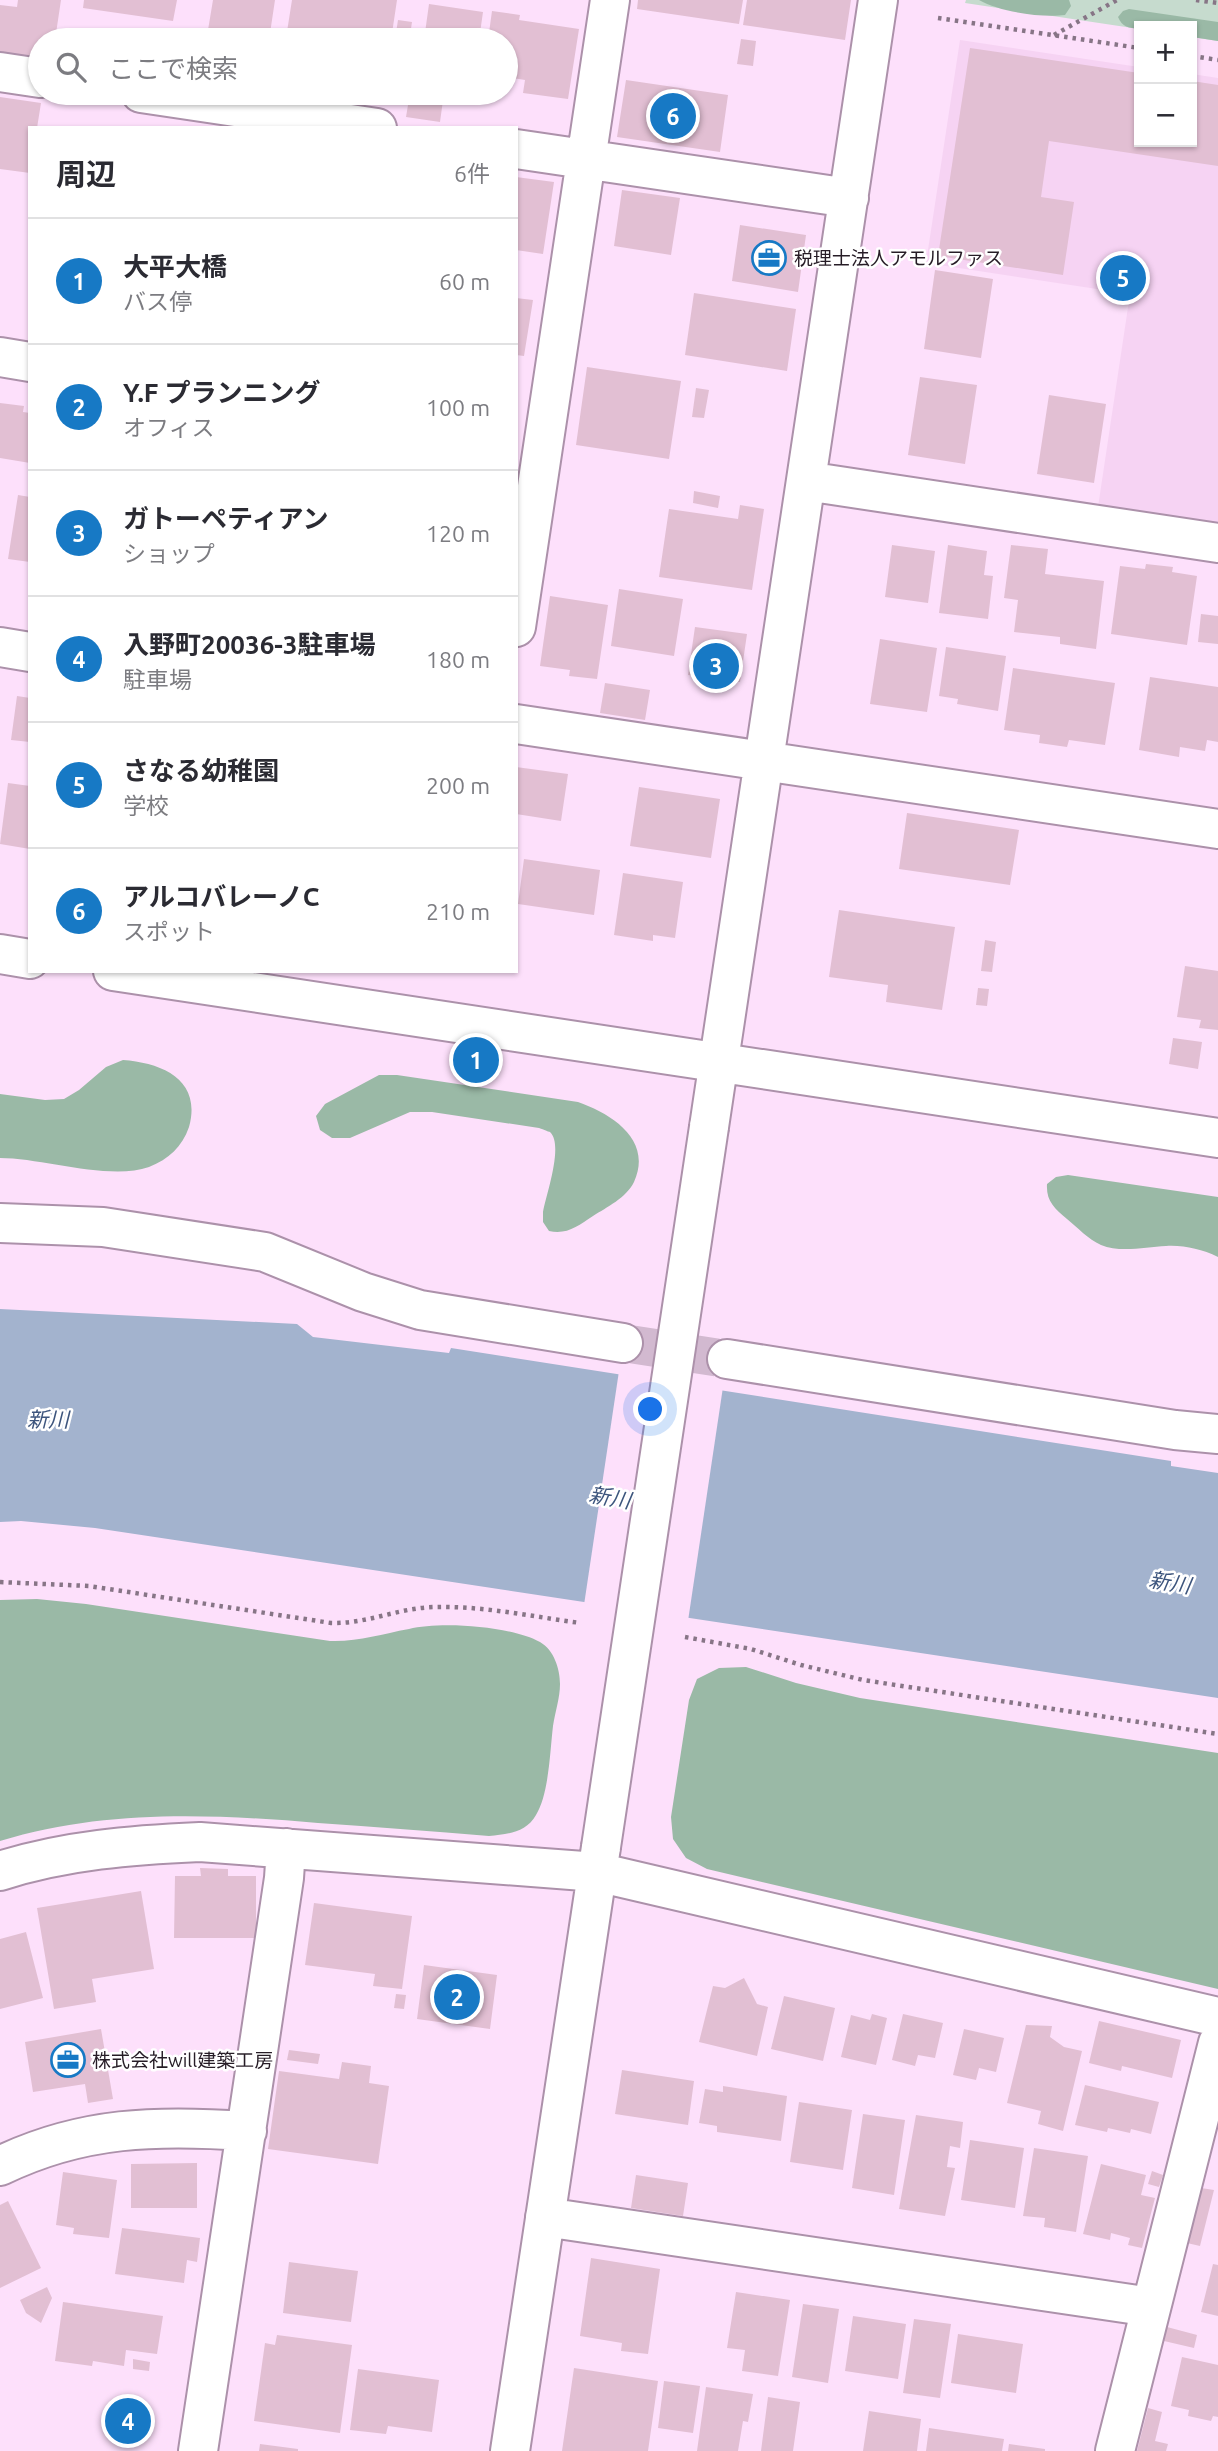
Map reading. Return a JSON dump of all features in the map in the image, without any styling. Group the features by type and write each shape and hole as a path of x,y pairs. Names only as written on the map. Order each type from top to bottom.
{"street":[{"path":"518,600 530,436 587,159 610,0"},
{"path":"510,2451 878,0"},
{"path":"0,72 28,76"},
{"path":"222,105 364,126"},
{"path":"518,149 849,198"},
{"path":"0,357 28,362"},
{"path":"806,481 1218,543"},
{"path":"0,647 28,652"},
{"path":"518,724 1218,829"},
{"path":"0,954 28,959"},
{"path":"126,973 1218,1138"},
{"path":"0,1223 103,1227 265,1252 363,1292 420,1310 623,1343"},
{"path":"727,1359 1175,1430 1218,1434"},
{"path":"0,1871 76,1853 138,1844 200,1842 286,1848 599,1859 1218,2017"},
{"path":"198,2451 284,1878 286,1848"},
{"path":"1115,2451 1218,2043"},
{"path":"0,2166 38,2150 109,2132 146,2127 247,2131"},
{"path":"545,2217 1151,2307"}],"path":[{"path":"1054,35 1117,0"},
{"path":"1196,0 1218,3"},
{"path":"938,18 1134,47"},
{"path":"1197,57 1218,60"},
{"path":"0,1582 89,1586 331,1623 363,1621 436,1606 581,1623"},
{"path":"685,1637 751,1649 863,1680 1218,1734"}],"shaded area":[{"path":"960,40 1134,66 1134,147 1197,147 1197,75 1218,78 1218,524 1098,507 1130,294 926,263"}],"green space":[{"path":"966,0 1218,0 1218,41 1197,38 1197,21 1134,21 1134,28 965,3"},
{"path":"979,0 1069,0 1071,6 1065,15 1045,16 1009,11"},
{"path":"1129,9 1218,22 1218,41 1197,38 1197,21 1134,21 1134,28 1129,27 1118,17"},
{"path":"123,1060 165,1070 176,1077 190,1097 192,1111 189,1127 183,1141 169,1156 149,1167 115,1172 0,1158 0,1094 45,1100 64,1099 106,1067"},
{"path":"379,1075 397,1075 578,1102 591,1107 616,1122 634,1141 638,1153 638,1167 634,1182 631,1188 610,1206 577,1226 567,1231 549,1231 543,1222 543,1212 555,1159 554,1138 550,1132 539,1128 432,1112 410,1112 350,1138 332,1138 320,1130 316,1116 325,1104"},
{"path":"1068,1175 1218,1197 1218,1257 1186,1247 1125,1249 1096,1243 1049,1200 1047,1184 1056,1177"},
{"path":"37,1599 330,1641 360,1639 423,1627 457,1625 512,1632 540,1642 555,1660 560,1678 548,1772 540,1806 527,1826 509,1833 489,1836 198,1816 79,1823 0,1841 0,1600"},
{"path":"746,1667 796,1683 860,1698 1218,1753 1218,1989 707,1869 686,1858 673,1839 671,1817 689,1700 697,1679 719,1668"}],"water":[{"name":"新川","path":"0,1309 297,1324 313,1337 449,1353 451,1348 1171,1461 1171,1466 1218,1473 1218,1698 95,1528 21,1521 0,1522"}],"pier":[{"path":"619,1371 723,1387 688,1621 584,1605"}],"building":[{"path":"18,0 61,0 57,28 28,28 28,56 0,52 0,5 17,7"},
{"path":"84,0 177,0 173,21 83,8"},
{"path":"213,0 275,0 271,28 208,28"},
{"path":"292,0 397,0 393,28 288,28"},
{"path":"638,0 743,0 739,24 637,9"},
{"path":"747,0 851,0 845,40 743,25"},
{"path":"429,4 483,12 481,28 426,28"},
{"path":"492,11 520,15 519,20 579,29 568,99 523,93 525,80 518,79 518,28 490,28"},
{"path":"398,20 412,22 411,28 397,28"},
{"path":"741,39 756,41 753,66 737,64"},
{"path":"970,48 1134,72 1134,147 1197,147 1197,82 1218,85 1218,166 1049,141 1041,197 1074,202 1063,275 938,256"},
{"path":"626,80 728,95 720,152 617,137"},
{"path":"0,97 28,101 28,105 41,105 37,126 28,126 28,173 0,169"},
{"path":"408,105 442,105 440,122 406,117"},
{"path":"518,177 554,182 543,254 518,250"},
{"path":"622,190 680,198 671,255 614,246"},
{"path":"740,225 806,235 798,292 732,281"},
{"path":"935,270 993,279 981,358 924,349"},
{"path":"694,293 796,309 787,371 685,355"},
{"path":"518,298 533,300 524,356 518,355"},
{"path":"587,367 681,381 669,459 576,445"},
{"path":"920,377 977,385 965,464 908,455"},
{"path":"696,388 709,390 704,418 692,417"},
{"path":"1049,395 1106,404 1094,483 1037,474"},
{"path":"0,403 24,406 23,412 28,413 28,463 0,458"},
{"path":"694,491 720,496 718,508 693,503"},
{"path":"18,495 28,497 28,562 8,559"},
{"path":"740,505 764,509 752,590 659,577 669,509 738,519"},
{"path":"892,545 935,551 928,603 885,597"},
{"path":"948,545 987,551 984,575 993,576 988,619 939,613"},
{"path":"1011,545 1048,549 1045,574 1104,581 1096,649 1060,644 1060,637 1014,632 1018,600 1004,598"},
{"path":"1146,564 1173,567 1172,572 1197,576 1187,645 1111,634 1120,566 1145,569"},
{"path":"619,589 683,599 674,656 611,646"},
{"path":"550,596 608,605 597,679 569,676 570,670 540,666"},
{"path":"1201,614 1218,616 1218,644 1198,642"},
{"path":"695,627 747,634 740,682 688,675"},
{"path":"880,639 937,648 927,712 870,704"},
{"path":"946,647 1006,656 998,711 957,704 958,699 939,696"},
{"path":"1013,668 1115,683 1105,745 1069,740 1067,747 1039,743 1040,735 1004,730"},
{"path":"1150,677 1218,687 1218,742 1207,740 1205,751 1180,747 1179,757 1139,750"},
{"path":"605,683 650,690 645,720 600,713"},
{"path":"17,696 28,698 28,742 11,740"},
{"path":"518,767 568,774 561,821 518,814"},
{"path":"8,783 28,786 28,849 0,844"},
{"path":"639,787 720,799 711,858 630,846"},
{"path":"907,813 1019,830 1010,885 899,869"},
{"path":"524,859 600,870 594,915 518,904"},
{"path":"623,873 683,882 675,938 653,935 653,941 614,935"},
{"path":"839,910 955,927 942,1010 886,1002 888,985 829,977"},
{"path":"985,940 996,942 992,972 981,971"},
{"path":"1185,966 1218,971 1218,1030 1199,1028 1201,1020 1177,1017"},
{"path":"978,988 989,989 987,1006 976,1005"},
{"path":"1173,1038 1202,1042 1198,1069 1169,1064"},
{"path":"200,1868 228,1869 228,1876 256,1876 256,1938 174,1938 175,1876 201,1876"},
{"path":"141,1891 154,1969 92,1979 96,2002 54,2009 37,1908"},
{"path":"314,1903 412,1916 402,1989 373,1986 375,1974 305,1965"},
{"path":"26,1932 43,1998 0,2009 0,1939"},
{"path":"424,1965 497,1975 490,2029 417,2019"},
{"path":"744,1978 757,2004 768,2007 757,2056 699,2042 713,1986 725,1988"},
{"path":"396,1994 406,1995 404,2009 394,2008"},
{"path":"784,1996 835,2008 823,2061 771,2049"},
{"path":"872,2014 887,2018 876,2065 841,2057 851,2015 870,2020"},
{"path":"903,2014 943,2023 935,2058 918,2055 915,2066 892,2060"},
{"path":"1099,2021 1181,2040 1172,2078 1122,2066 1121,2071 1089,2063"},
{"path":"1026,2025 1052,2026 1050,2037 1064,2047 1082,2051 1063,2131 1038,2124 1041,2111 1007,2103"},
{"path":"101,2029 113,2099 88,2103 85,2084 33,2092 25,2042"},
{"path":"964,2029 1004,2038 996,2072 979,2068 976,2080 953,2075"},
{"path":"289,2050 320,2054 318,2064 287,2060"},
{"path":"342,2062 371,2066 369,2083 389,2086 378,2164 268,2149 279,2071 339,2079"},
{"path":"622,2070 694,2081 688,2125 615,2114"},
{"path":"1085,2085 1159,2102 1151,2134 1131,2129 1130,2133 1108,2128 1107,2132 1075,2125"},
{"path":"723,2086 787,2096 781,2141 717,2132 717,2126 699,2123 705,2089 723,2092"},
{"path":"799,2102 852,2110 843,2170 790,2162"},
{"path":"863,2114 905,2120 894,2195 852,2188"},
{"path":"916,2115 963,2122 960,2148 950,2146 947,2167 955,2168 945,2216 899,2209"},
{"path":"970,2140 1024,2148 1015,2208 961,2200"},
{"path":"1034,2148 1088,2156 1076,2232 1044,2227 1045,2218 1023,2216"},
{"path":"197,2163 197,2208 131,2208 131,2164"},
{"path":"1101,2164 1146,2175 1141,2195 1155,2198 1142,2248 1128,2245 1130,2238 1111,2233 1110,2240 1083,2234"},
{"path":"1152,2171 1163,2175 1159,2187 1148,2184"},
{"path":"63,2172 117,2180 109,2238 73,2234 74,2228 56,2225"},
{"path":"636,2175 688,2183 683,2216 631,2208"},
{"path":"1201,2188 1214,2190 1200,2246 1187,2243"},
{"path":"8,2201 41,2268 0,2288 0,2205"},
{"path":"122,2228 200,2238 197,2262 187,2260 184,2283 115,2274"},
{"path":"591,2258 660,2269 648,2354 621,2351 622,2343 580,2336"},
{"path":"289,2262 358,2271 351,2322 283,2313"},
{"path":"1213,2264 1218,2265 1218,2316 1201,2312"},
{"path":"47,2287 52,2298 41,2323 26,2313 20,2300"},
{"path":"736,2292 790,2300 778,2376 742,2371 745,2350 727,2348"},
{"path":"63,2302 163,2316 157,2354 126,2350 124,2366 93,2361 92,2366 55,2361"},
{"path":"803,2304 839,2309 828,2383 792,2377"},
{"path":"853,2316 906,2324 898,2379 845,2371"},
{"path":"914,2319 951,2324 940,2398 903,2393"},
{"path":"1167,2327 1197,2335 1194,2348 1164,2341"},
{"path":"958,2334 1023,2344 1016,2393 951,2383"},
{"path":"277,2335 352,2345 340,2433 254,2421 265,2343 275,2345"},
{"path":"1182,2357 1218,2365 1218,2417 1213,2416 1211,2421 1188,2416 1189,2410 1171,2406"},
{"path":"133,2359 150,2362 149,2371 133,2369"},
{"path":"574,2368 658,2381 648,2451 562,2451"},
{"path":"358,2369 439,2380 432,2432 388,2426 386,2434 350,2430"},
{"path":"664,2381 700,2386 693,2433 658,2428"},
{"path":"706,2387 753,2394 748,2422 743,2421 738,2451 697,2451"},
{"path":"768,2397 800,2402 793,2451 761,2451"},
{"path":"1148,2408 1162,2412 1155,2441 1168,2444 1166,2451 1137,2451"},
{"path":"869,2411 921,2419 917,2451 863,2451"},
{"path":"929,2428 1004,2439 1002,2451 926,2451"},
{"path":"260,2444 298,2449 298,2451 259,2451"},
{"path":"1009,2444 1045,2449 1045,2451 1008,2451"}],"tunnel":[{"path":"623,1343 727,1359"}],"place":[{"name":"アルコバレーノC","path":"673,116"},
{"name":"税理士法人アモルファス","path":"769,258"},
{"name":"さなる幼稚園","path":"1123,278"},
{"name":"ガトーペティアン","path":"716,666"},
{"name":"大平大橋","path":"476,1060"},
{"name":"Y.F プランニング","path":"457,1997"},
{"name":"株式会社will建築工房","path":"68,2060"},
{"name":"入野町20036-3駐車場","path":"128,2421"}]}
